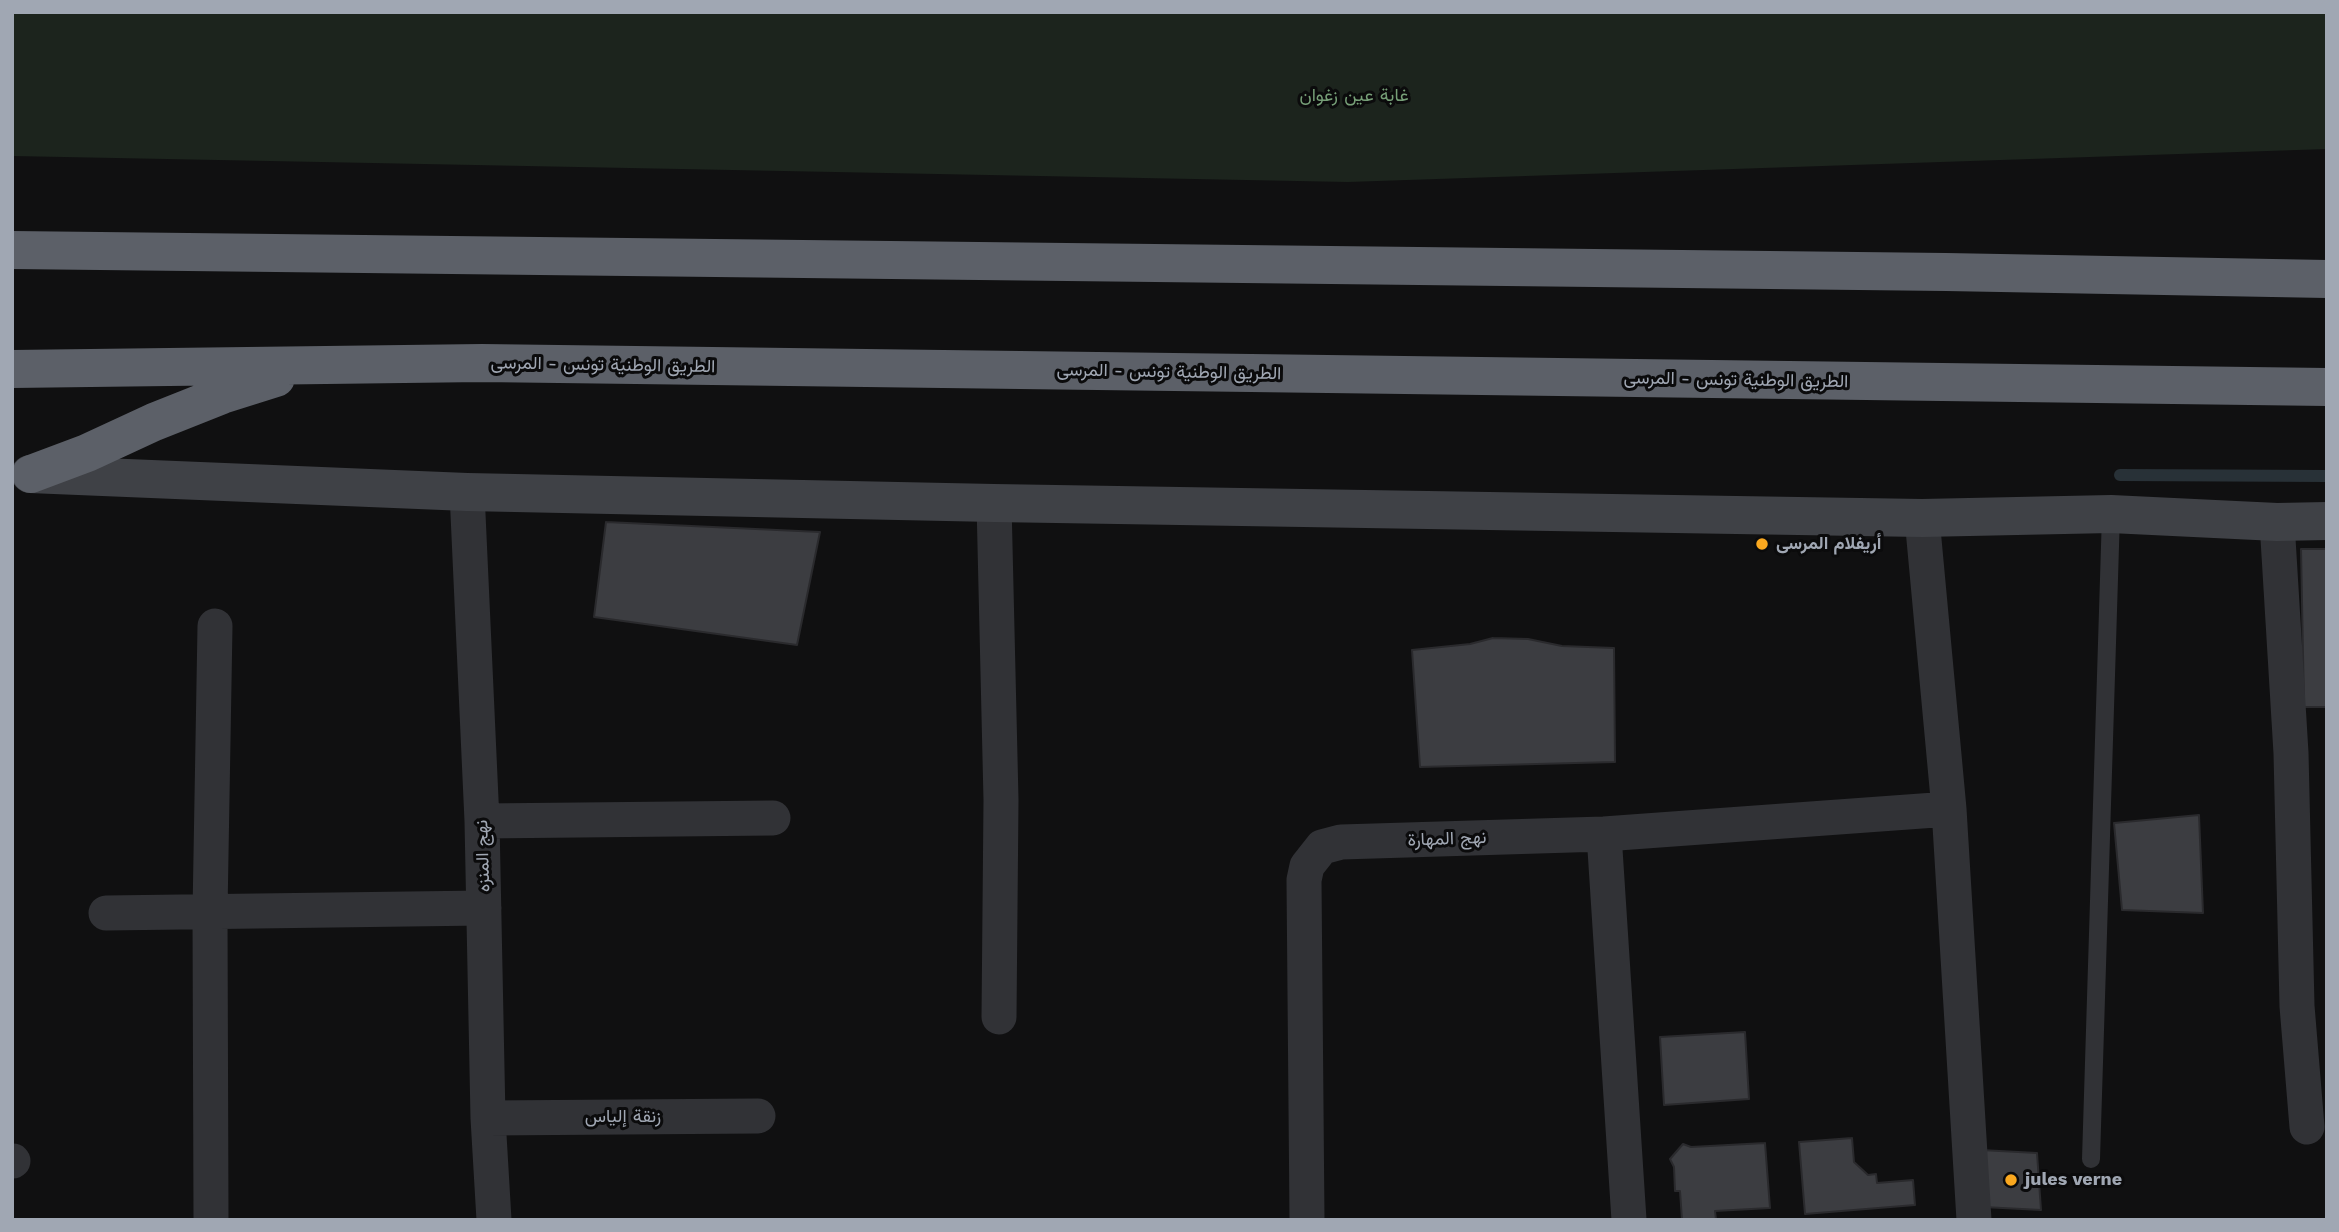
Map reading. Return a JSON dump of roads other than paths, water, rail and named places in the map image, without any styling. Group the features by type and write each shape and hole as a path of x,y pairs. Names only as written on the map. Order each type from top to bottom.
{"highway":[{"path":"12,250 2327,279"},
{"path":"21,473 87,453 222,395 277,378 482,363"},
{"name":"الطريق الوطنية تونس - المرسى","path":"12,369 482,363 2327,387"}],"street":[{"path":"21,473 467,492 994,503 1922,518 2111,514 2277,522 2327,521"},
{"name":"نهج المنزه","path":"467,492 482,821 488,1118 494,1220"},
{"path":"994,503 1001,800 999,1017"},
{"path":"1922,518 1949,809 1974,1220"},
{"path":"2277,522 2291,754 2297,1006 2307,1128"},
{"path":"211,1220 210,912 215,626"},
{"name":"نهج المهارة","path":"1307,1220 1304,880 1307,866 1322,847 1341,842 1604,834 1949,809"},
{"path":"482,821 774,818"},
{"path":"1604,834 1629,1220"},
{"path":"106,912 484,908"},
{"name":"زنقة إلياس","path":"488,1118 758,1116"}],"lane":[{"path":"2091,1159 2111,514"}],"waterway":[{"path":"2120,475 2327,476"}],"place":[{"name":"أريفلام المرسى","path":"1762,544"},
{"name":"jules verne","path":"2011,1180"}],"park label":[{"name":"غابة عين زغوان","path":"1354,96"}]}
